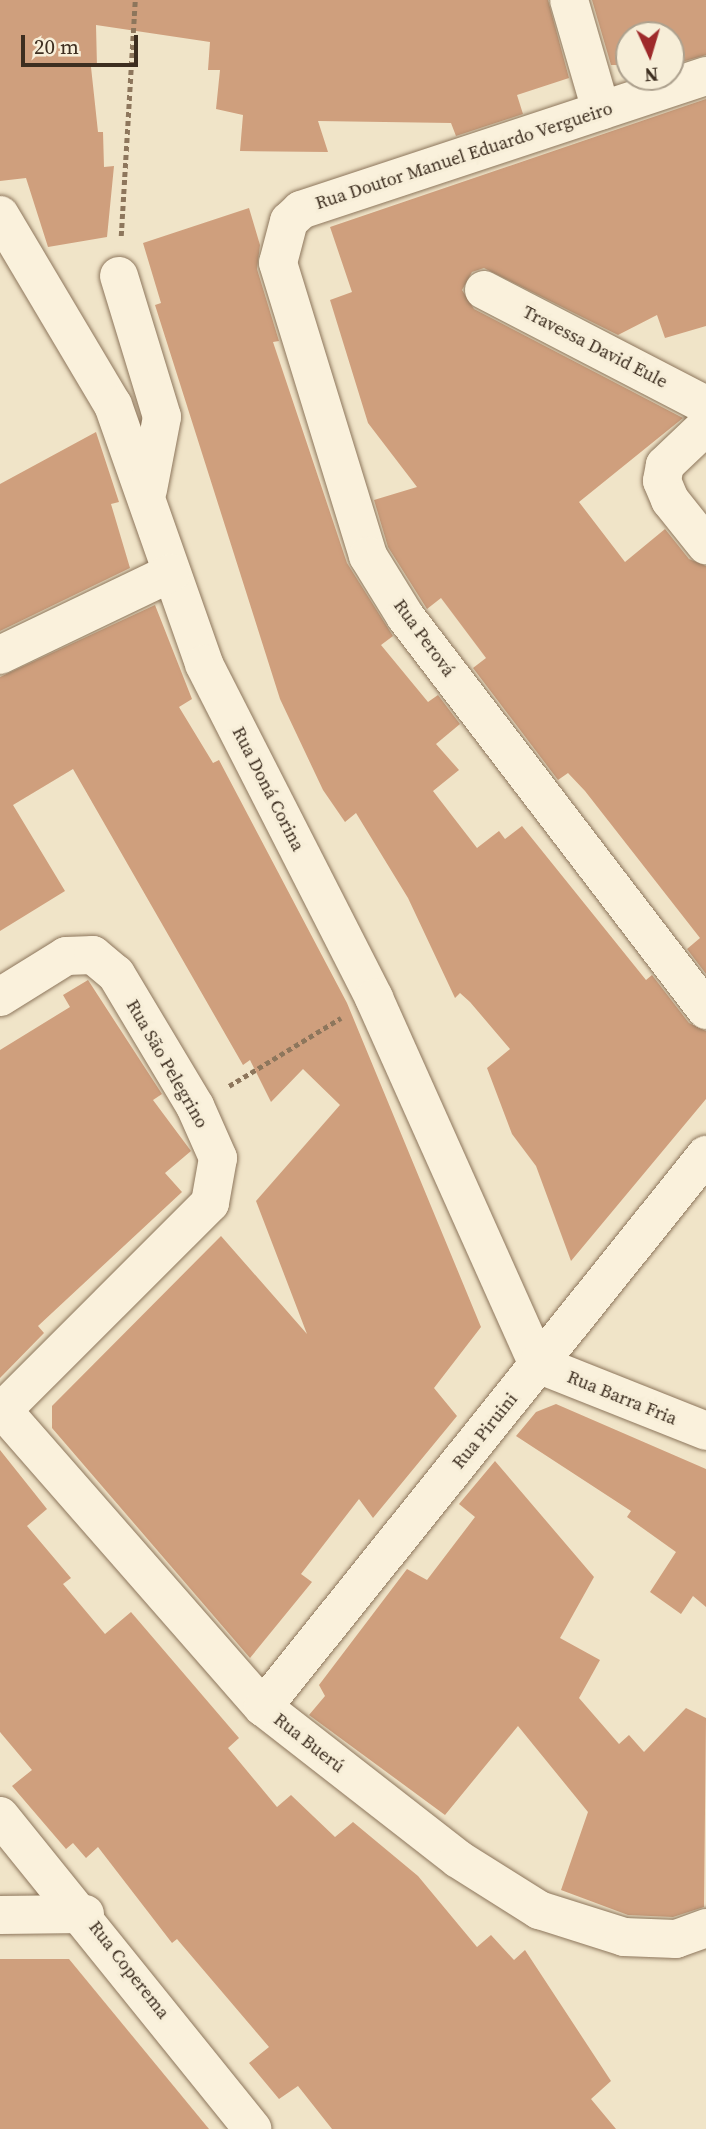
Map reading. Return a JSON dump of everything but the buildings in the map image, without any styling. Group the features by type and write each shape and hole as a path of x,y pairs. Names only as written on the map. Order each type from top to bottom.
{"street":[{"path":"569,0 601,110"},
{"name":"Rua Doutor Manuel Eduardo Vergueiro","path":"301,210 706,76"},
{"name":"Rua Perová","path":"301,210 289,221 278,263 368,556 405,616 706,1010"},
{"name":"Rua Doná Corina","path":"0,215 113,405 148,490 171,573 204,664 374,998 538,1364"},
{"path":"119,276 162,417 148,490"},
{"name":"Travessa David Eule","path":"484,290 706,405"},
{"path":"706,425 665,465 662,481 670,500 706,545"},
{"path":"0,655 171,573"},
{"name":"Rua São Pelegrino","path":"0,997 66,956 93,955 116,974 195,1106 218,1158 210,1203 1,1409"},
{"name":"Rua Piruini","path":"263,1707 706,1155"},
{"name":"Rua Barra Fria","path":"538,1364 706,1431"},
{"name":"Rua Buerú","path":"1,1409 263,1707 458,1859 539,1910 624,1937 676,1939 706,1928"},
{"name":"Rua Coperema","path":"0,1815 85,1914 253,2129"},
{"path":"0,1915 85,1914"}],"path":[{"path":"119,276 135,0"},
{"path":"195,1106 374,998"}]}
